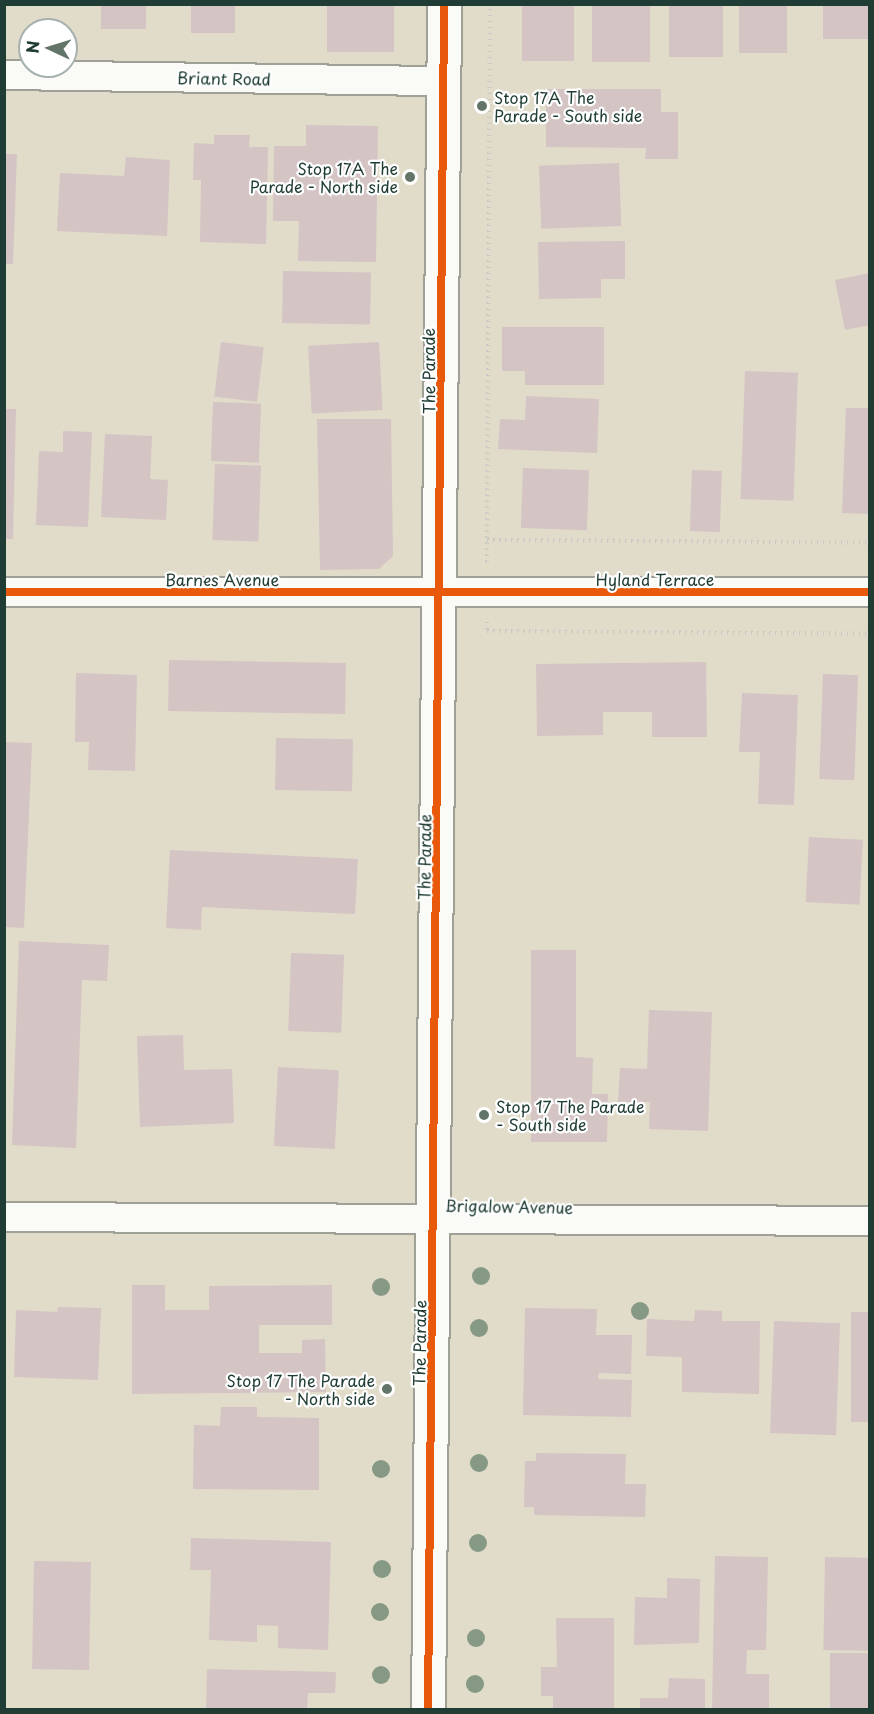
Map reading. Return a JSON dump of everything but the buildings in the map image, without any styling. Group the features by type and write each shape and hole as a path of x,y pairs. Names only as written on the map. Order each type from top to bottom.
{"main road":[{"name":"The Parade","path":"429,1710 444,4"}],"street":[{"name":"Briant Road","path":"4,75 444,81"},
{"name":"Barnes Avenue","path":"4,592 440,593"},
{"name":"Hyland Terrace","path":"440,593 870,592"},
{"name":"Brigalow Avenue","path":"4,1217 870,1221"}],"path":[{"path":"487,569 490,4"},
{"path":"488,540 870,543"},
{"path":"487,631 870,634"}],"cycle path":[{"path":"428,1710 444,4"},
{"path":"4,592 870,592"}],"place":[{"name":"Stop 17A The Parade - South side","path":"482,106"},
{"name":"Stop 17A The Parade - North side","path":"410,177"},
{"name":"Stop 17 The Parade - South side","path":"484,1115"},
{"name":"Stop 17 The Parade - North side","path":"387,1389"}]}
